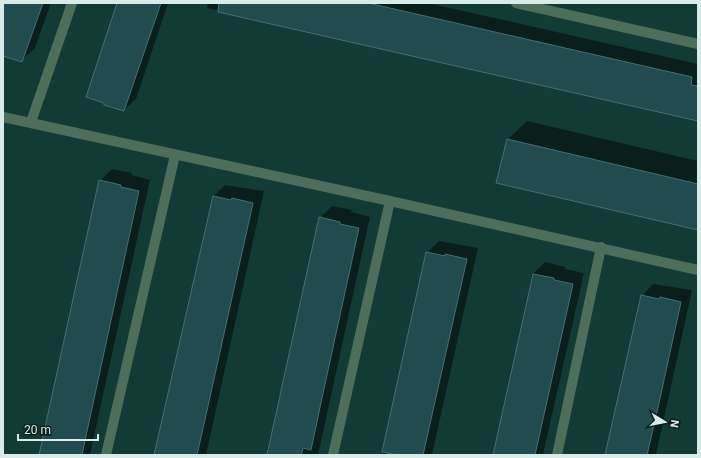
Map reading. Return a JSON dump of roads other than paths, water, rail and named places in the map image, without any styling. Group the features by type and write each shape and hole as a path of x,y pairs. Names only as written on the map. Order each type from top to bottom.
{"street":[{"path":"31,122 72,3"},
{"path":"516,3 698,44"},
{"path":"3,117 601,247 698,270"},
{"path":"106,455 175,155"},
{"path":"333,455 390,201"},
{"path":"557,455 601,247"}]}
